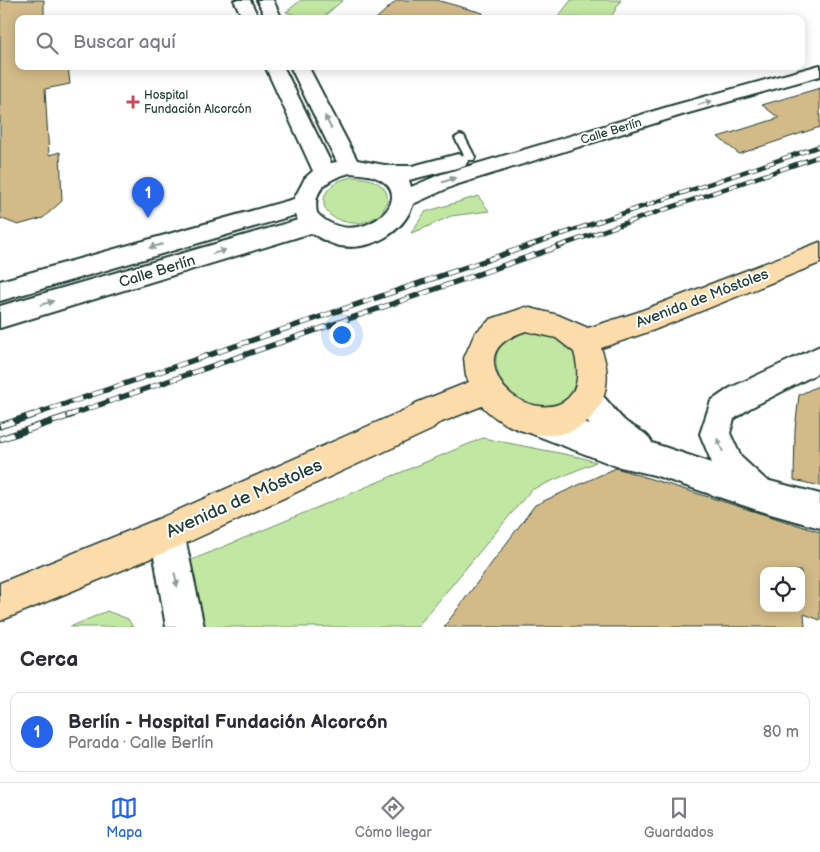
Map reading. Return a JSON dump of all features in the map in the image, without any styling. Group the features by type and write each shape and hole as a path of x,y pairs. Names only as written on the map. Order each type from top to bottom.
{"main road":[{"name":"Avenida de Móstoles","path":"584,342 644,322 820,252"},
{"path":"526,319 545,321 584,342 594,380 588,400 575,413 557,420 536,421 515,415 497,403 486,389 479,370 479,354 485,340 496,329 510,322 526,319"},
{"name":"Avenida de Móstoles","path":"0,602 167,533 420,419 427,413 462,401 486,389"}],"street":[{"path":"242,0 249,15"},
{"path":"265,0 272,15"},
{"path":"805,60 820,56"},
{"path":"276,70 325,173"},
{"path":"301,70 350,166"},
{"name":"Calle Berlín","path":"388,174 412,174 770,70"},
{"name":"Calle Berlín","path":"404,199 448,180 678,110 820,70"},
{"path":"350,166 377,168 397,181 402,189 404,199 402,209 397,218 388,226 370,234 349,237 335,235 323,230 308,214 309,187 325,173 350,166"},
{"name":"Calle Berlín","path":"0,291 308,214"},
{"name":"Calle Berlín","path":"0,317 308,214"},
{"path":"760,495 730,468 715,434 721,411 740,398 820,358"},
{"path":"588,400 614,432 654,459"},
{"path":"536,421 599,442 616,451 654,459 760,495 820,511"},
{"path":"167,533 185,627"}],"lane":[{"path":"460,138 470,157"}],"green space":[{"path":"301,0 343,0 326,15 295,15 286,12"},
{"path":"571,0 621,0 612,15 560,15"},
{"path":"354,177 373,180 383,188 387,197 385,207 378,215 367,221 353,223 331,216 327,212 324,202 327,191 331,187 340,181"},
{"path":"478,196 489,211 451,216 411,233 425,212"},
{"path":"534,330 562,341 569,346 577,360 579,370 577,381 571,394 565,400 545,406 527,403 512,393 501,379 496,363 499,348 511,336"},
{"path":"483,438 596,462 531,490 417,627 199,627 187,562"},
{"path":"107,611 128,619 133,627 70,627"}],"building":[{"path":"0,0 44,0 44,15 15,15 15,70 68,70 70,84 45,89 49,155 60,152 62,201 43,218 18,225 0,218"},
{"path":"397,0 436,0 483,13 483,15 380,15"},
{"path":"820,88 820,127 739,154 718,137 779,118 762,105"},
{"path":"820,385 820,486 794,480 795,430 799,395"},
{"path":"616,468 820,532 820,620 804,614 805,627 444,627 535,505"}],"railway":[{"path":"527,246 820,146"},
{"path":"559,246 820,156"},
{"path":"30,416 531,245"},
{"path":"67,416 563,245"},
{"path":"0,439 71,415"},
{"path":"0,426 30,416"}],"place":[{"name":"Hospital Fundación Alcorcón","path":"133,102"},
{"name":"Berlín - Hospital Fundación Alcorcón","path":"148,218"}]}
